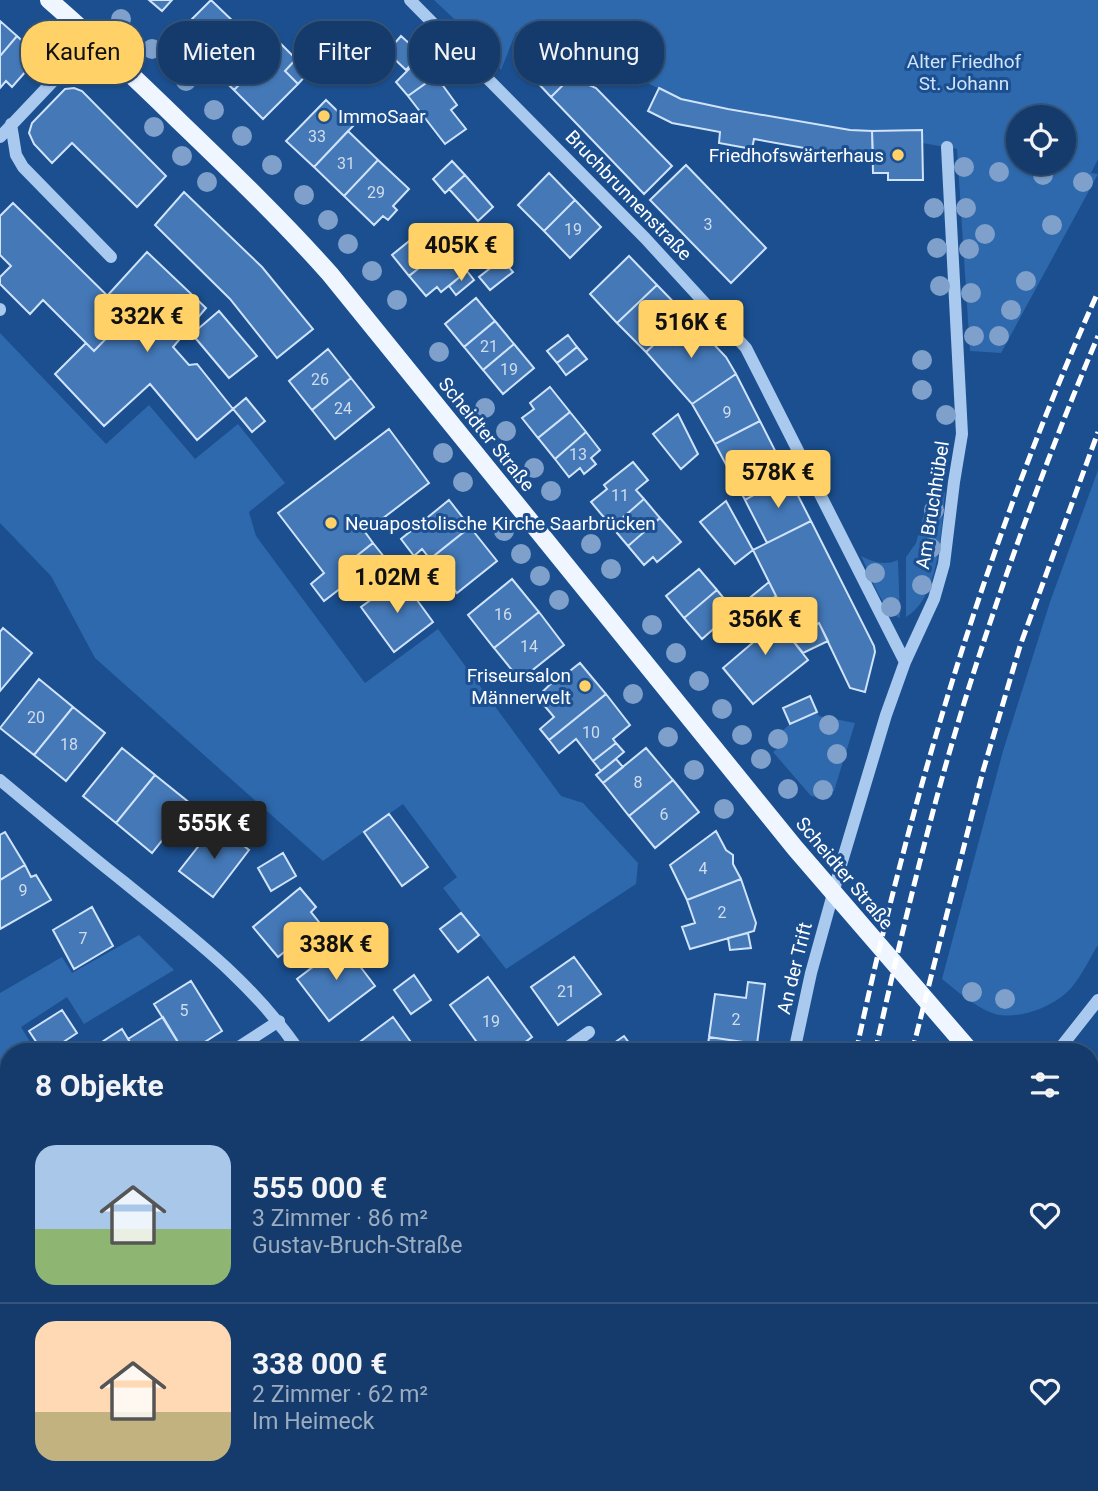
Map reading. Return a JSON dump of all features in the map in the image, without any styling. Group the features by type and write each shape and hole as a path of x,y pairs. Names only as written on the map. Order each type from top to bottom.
{"main road":[{"name":"Scheidter Straße","path":"49,0 73,21"},
{"name":"Scheidter Straße","path":"140,84 295,234 330,274 833,893 963,1043"}],"street":[{"name":"Bruchbrunnenstraße","path":"410,0 645,238 746,348 905,662"},
{"path":"0,137 50,84"},
{"path":"11,124 16,155 23,167 111,257"},
{"name":"Am Bruchhübel","path":"833,893 886,715 905,662 934,599 944,564 962,435 947,147"},
{"path":"0,780 213,953 256,995 294,1043"},
{"name":"An der Trift","path":"796,1043 811,973 833,893"},
{"path":"1064,1043 1098,1000"},
{"path":"245,1043 279,1021"},
{"path":"574,1043 589,1032"}],"green space":[{"name":"Alter Friedhof St. Johann","path":"434,0 1098,0 1098,159 1091,173 1098,174 1001,353 970,351 957,149 922,143 922,130 850,130 681,99 649,84 664,84 664,21 514,21 514,37 501,70 500,21 456,21"},
{"path":"0,333 106,444 149,405 195,459 238,424 285,483 249,512 256,536 365,683 438,629 561,796 583,803 638,863 636,884 506,969 443,888 457,877 403,804 323,861 95,658 51,576 0,523"},
{"path":"1098,470 1098,945 1076,982 1065,994 1046,1006 1024,1014 1002,1015 979,1006 942,979 1003,751 1050,602"},
{"path":"932,485 945,493 937,561 926,595 906,617 906,557 916,543"},
{"path":"861,556 888,563 898,560 900,618 882,600"},
{"path":"817,712 819,716 855,723 834,791 822,798 811,796 773,752 778,748 772,740 790,724"},
{"path":"139,935 174,970 84,1024 67,997 21,1027 31,1043 0,1043 0,993 62,957 72,973"}],"building":[{"path":"149,0 172,0 162,11"},
{"path":"211,0 233,21 190,21"},
{"path":"0,21 17,36 0,56"},
{"path":"17,36 21,40 21,77 12,87 6,81 0,88 0,56"},
{"path":"401,36 409,43 409,67 406,70 395,60 395,43"},
{"path":"280,43 294,57 294,61 285,71 294,80 294,84 298,84 263,119 234,90 240,84 280,84"},
{"path":"294,61 294,80 285,71"},
{"path":"409,69 409,84 425,84 408,96 396,82"},
{"path":"228,84 240,84 234,90"},
{"path":"425,84 442,84 457,105 451,110 466,129 445,144 408,96"},
{"path":"539,84 562,86 551,97"},
{"path":"564,84 587,84 596,88 672,166 644,194 551,97"},
{"path":"659,88 681,99 728,109 850,130 872,131 873,156 849,156 754,139 752,149 719,143 720,132 672,123 648,111"},
{"path":"65,89 82,91 166,176 137,207 72,143 52,163 34,144 29,133 32,123"},
{"path":"326,100 353,126 314,167 286,141"},
{"name":"Friedhofswärterhaus","path":"922,130 923,180 888,180 888,173 873,173 872,131"},
{"path":"348,131 378,160 344,196 314,167"},
{"path":"378,160 409,189 393,206 397,210 388,220 383,216 374,225 344,196"},
{"path":"452,161 465,175 445,193 433,179"},
{"path":"686,165 766,248 731,283 650,200"},
{"path":"549,173 575,200 544,231 518,205"},
{"path":"465,175 493,207 478,221 449,189"},
{"path":"184,192 262,267 313,329 277,358 230,299 155,225"},
{"path":"575,200 601,227 570,258 544,231"},
{"path":"13,203 128,316 94,351 43,300 30,314 0,284 0,277 11,266 0,255 0,216"},
{"path":"429,225 446,246 409,276 392,255"},
{"path":"446,246 467,271 441,292 437,287 426,296 409,276"},
{"path":"147,252 206,308 173,347 189,365 197,364 233,409 197,440 150,384 104,426 55,374 86,343 94,351 128,316 107,296"},
{"path":"629,256 657,285 617,323 590,294"},
{"path":"502,259 513,272 490,290 479,277"},
{"path":"467,271 474,280 456,295 449,286"},
{"path":"657,285 686,315 646,352 617,323"},
{"path":"476,298 495,321 464,347 445,324"},
{"path":"219,311 257,356 229,378 192,334"},
{"path":"686,315 726,357 736,374 692,404 646,352"},
{"path":"495,321 514,344 483,370 464,347"},
{"path":"568,335 577,347 557,363 547,351"},
{"path":"514,344 534,368 503,394 483,370"},
{"path":"577,347 587,359 566,375 557,363"},
{"path":"328,349 351,378 312,410 289,381"},
{"path":"736,374 760,421 715,444 692,404"},
{"path":"351,378 374,407 335,439 312,410"},
{"path":"550,387 570,412 538,438 522,418 534,409 530,403"},
{"path":"246,398 265,421 252,432 233,409"},
{"path":"570,412 586,432 555,459 538,438"},
{"path":"678,414 698,454 681,469 653,434"},
{"path":"760,421 788,476 745,500 715,444"},
{"name":"Neuapostolische Kirche Saarbrücken","path":"389,429 429,483 365,532 373,543 354,558 363,571 324,601 311,584 324,573 278,513"},
{"path":"586,432 600,450 591,458 596,464 584,474 580,468 569,477 555,459"},
{"path":"633,462 648,480 636,490 644,499 612,527 591,502 607,489 604,485"},
{"path":"788,476 811,521 767,543 745,500"},
{"path":"644,499 660,518 628,546 612,527"},
{"path":"449,500 470,527 430,559 422,549 414,556 401,539"},
{"path":"726,501 753,550 735,564 700,522"},
{"path":"660,518 681,542 657,562 653,557 644,565 628,546"},
{"path":"811,521 874,646 875,652 865,692 850,688 819,623 801,631 786,599 779,602 753,550"},
{"path":"470,527 497,561 457,593 430,559"},
{"path":"373,543 401,578 375,598 357,576 363,571 354,558"},
{"path":"699,569 717,590 684,618 666,596"},
{"path":"401,578 433,622 394,652 361,607"},
{"path":"512,579 539,612 494,648 468,615"},
{"path":"769,582 776,596 757,611 747,600"},
{"path":"717,590 734,611 702,639 684,618"},
{"path":"764,605 808,660 753,704 723,668 757,639 744,622"},
{"path":"539,612 564,645 520,680 494,648"},
{"path":"819,623 828,641 803,653 790,637"},
{"path":"3,628 32,653 0,691 0,632"},
{"path":"580,663 606,694 549,740 540,729 554,717 537,697 559,676 561,678"},
{"path":"39,679 73,707 34,755 0,728"},
{"path":"606,694 630,725 613,739 616,743 593,761 576,739 559,753 549,740"},
{"path":"810,696 817,712 790,724 783,708"},
{"path":"73,707 105,733 66,781 34,755"},
{"path":"616,743 624,752 601,771 593,761"},
{"path":"122,748 155,775 116,823 83,796"},
{"path":"646,748 673,780 629,816 603,783"},
{"path":"616,759 623,767 603,783 596,775"},
{"path":"155,775 191,804 152,853 116,823"},
{"path":"673,780 699,812 655,848 629,816"},
{"path":"389,814 428,867 402,886 364,832"},
{"path":"216,824 249,850 213,897 179,871"},
{"path":"716,831 726,850 733,855 733,864 741,879 687,900 670,865"},
{"path":"5,832 25,865 0,880 0,835"},
{"path":"283,853 296,876 271,891 258,868"},
{"path":"25,865 31,877 36,875 51,900 0,929 0,880"},
{"path":"741,879 756,923 754,931 690,949 682,927 695,923 687,900"},
{"path":"300,888 316,907 311,912 323,927 301,945 298,941 278,957 253,927"},
{"path":"92,907 113,946 74,969 53,930"},
{"path":"461,913 479,935 458,952 440,929"},
{"path":"748,933 751,948 730,950 728,938"},
{"path":"343,944 375,986 329,1021 297,979"},
{"path":"574,957 601,994 558,1025 531,987"},
{"path":"414,975 431,1000 411,1014 394,990"},
{"path":"488,977 532,1037 524,1043 477,1043 450,1005"},
{"path":"191,981 222,1031 203,1043 178,1043 154,1004"},
{"path":"748,982 765,984 757,1043 709,1037 715,994 746,998"},
{"path":"62,1010 77,1033 62,1043 37,1043 29,1031"},
{"path":"163,1017 179,1043 130,1043 128,1039"},
{"path":"393,1017 412,1043 358,1043"},
{"path":"122,1029 131,1043 100,1043"},
{"path":"624,1036 629,1043 614,1043"},
{"path":"709,1037 750,1043 708,1043"}],"railway":[{"path":"858,1043 902,858 957,666 1022,476 1098,292"},
{"path":"877,1043 923,851 964,702 1021,533 1098,336"},
{"path":"914,1043 983,771 1020,646 1098,432"}],"place":[{"name":"ImmoSaar","path":"324,116"},
{"name":"Friedhofswärterhaus","path":"898,155"},
{"name":"Neuapostolische Kirche Saarbrücken","path":"331,523"},
{"name":"Friseursalon Männerwelt","path":"585,686"}]}
